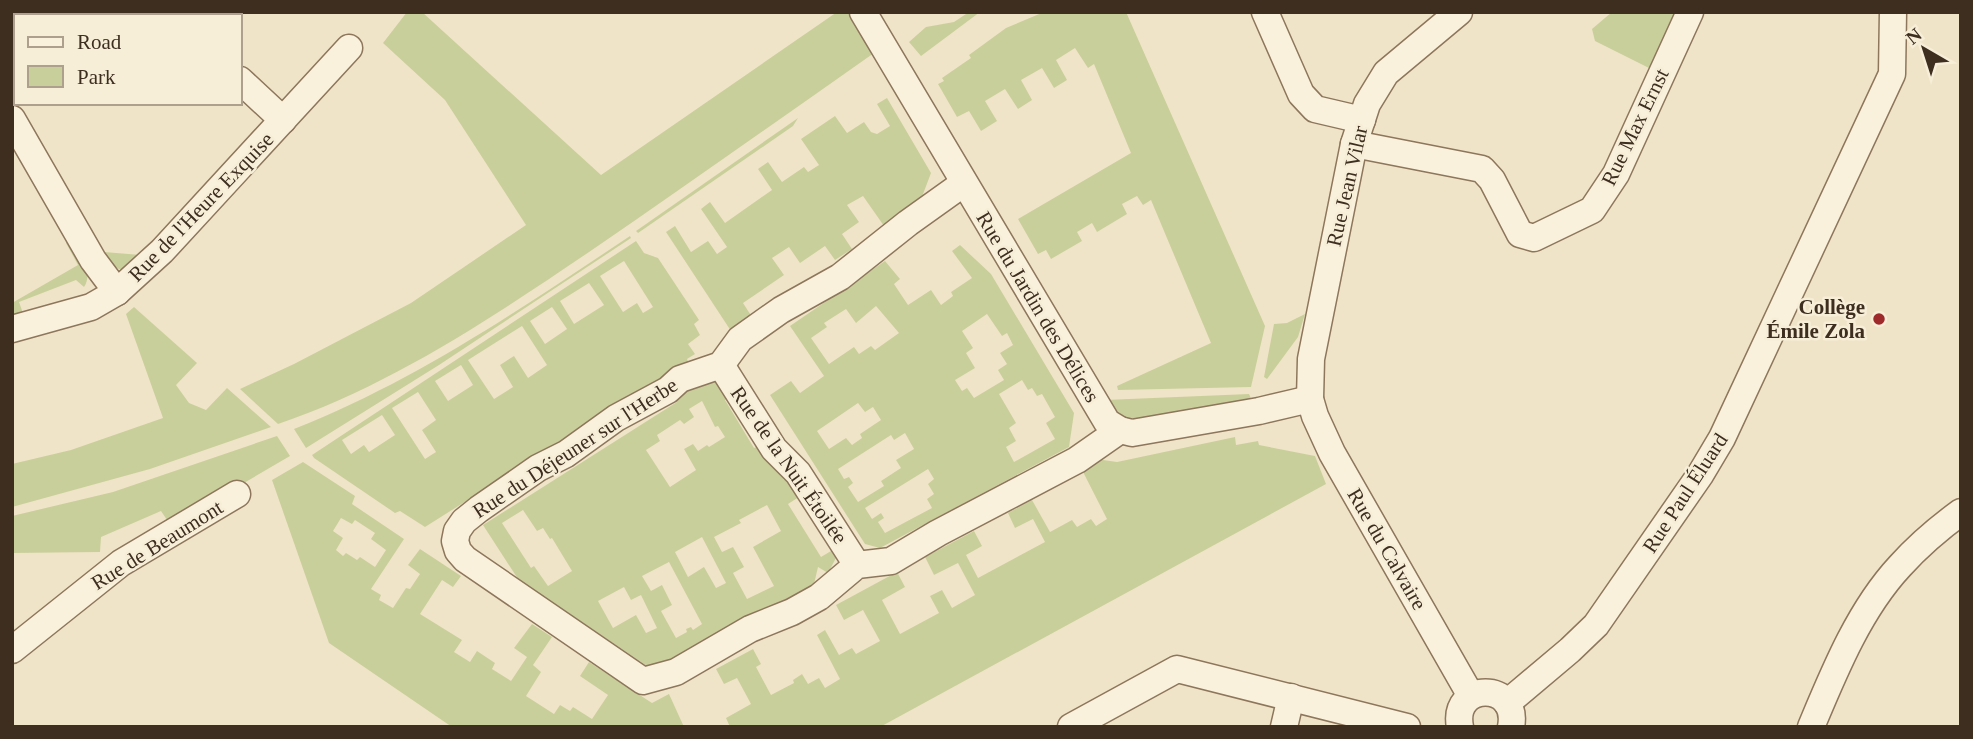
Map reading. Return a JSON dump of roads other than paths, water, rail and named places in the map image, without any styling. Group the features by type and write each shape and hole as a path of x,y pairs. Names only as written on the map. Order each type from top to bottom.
{"street":[{"name":"Rue du Jardin des Délices","path":"863,12 1093,401 1107,422 1120,430"},
{"name":"Rue Max Ernst","path":"1265,12 1301,94 1315,109 1357,132 1482,169 1492,180 1520,234 1534,238 1592,210 1616,174 1690,12"},
{"name":"Rue Jean Vilar","path":"1310,399 1311,359 1316,323 1357,132 1367,104 1386,73 1459,12"},
{"name":"Rue Paul Éluard","path":"1509,715 1596,625 1700,475 1722,438 1892,74 1893,12"},
{"name":"Rue de l'Heure Exquise","path":"12,329 91,307 117,292 162,251 349,48"},
{"name":"Rue de l'Heure Exquise","path":"242,82 283,120"},
{"path":"12,119 93,260 117,292"},
{"path":"720,365 740,339 781,310 841,277 908,223 964,183"},
{"name":"Rue du Déjeuner sur l'Herbe","path":"720,365 680,379 668,390 616,418 566,454 538,468 488,502 464,521 457,531 455,541 458,551 465,559 643,681 676,672 738,635 819,597 858,565"},
{"name":"Rue de la Nuit Étoilée","path":"720,365 774,449 798,473 858,565"},
{"path":"858,565 891,561 938,533 1077,460 1120,430 1132,433 1259,411 1310,399"},
{"name":"Rue du Calvaire","path":"1310,399 1332,453 1471,696"},
{"name":"Rue de Beaumont","path":"12,650 121,563 237,494"},
{"path":"1811,727 1866,610 1899,567 1959,518"},
{"path":"1071,727 1177,669 1407,727"},
{"path":"1460,727 1460,710 1471,696 1479,693 1495,693 1509,715"},
{"path":"1284,727 1291,697"}],"place":[{"name":"Collège Émile Zola","path":"1879,319"}]}
